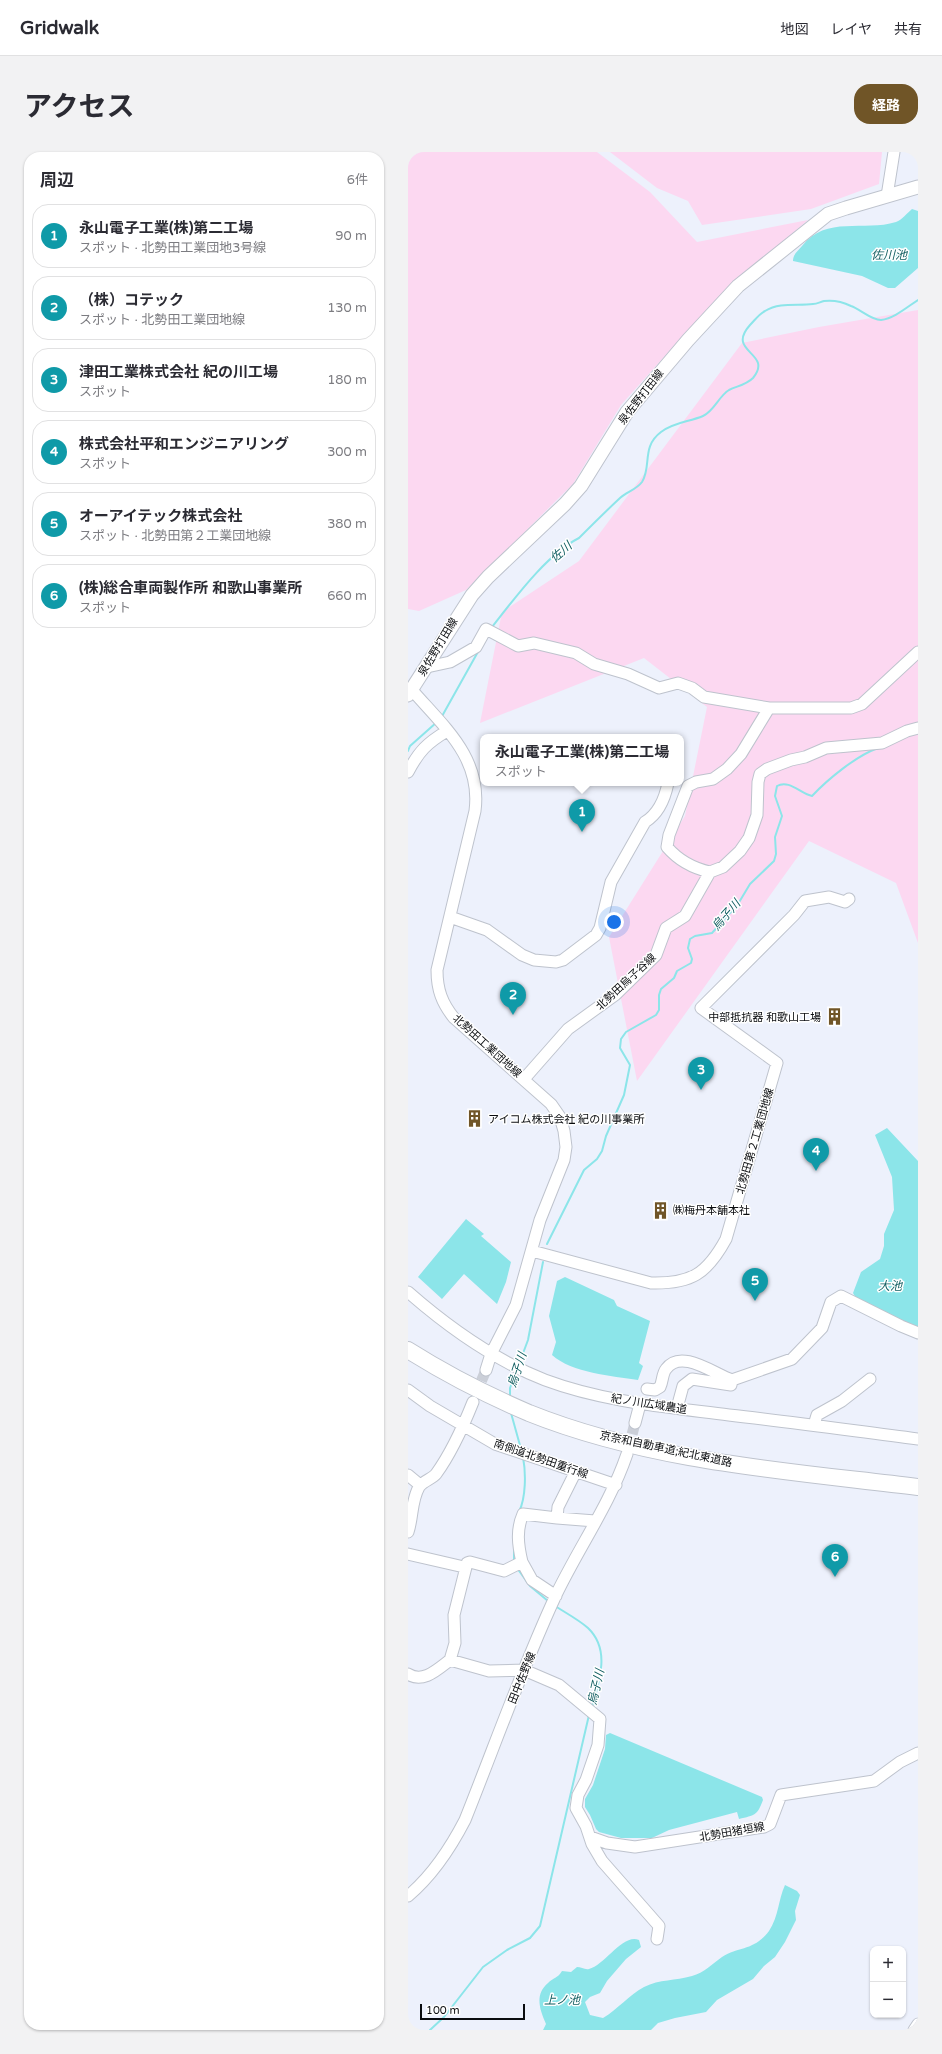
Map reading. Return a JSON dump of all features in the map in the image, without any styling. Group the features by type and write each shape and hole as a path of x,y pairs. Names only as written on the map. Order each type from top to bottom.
{"highway":[{"name":"京奈和自動車道;紀北東道路","path":"408,1350 457,1379 530,1413 614,1440 694,1457 750,1466 918,1487"}],"main road":[{"name":"泉佐野打田線","path":"410,693 472,595 488,577 565,504 581,486 627,412 688,340 738,286 828,214 918,187"}],"street":[{"path":"887,196 894,152"},
{"path":"427,667 450,662 476,647 490,631 518,646 534,643 576,653 594,664 628,674 659,688 678,683 692,688 704,697 769,708 851,708 862,704 918,652"},
{"name":"北勢田工業団地線","path":"410,693 432,713 445,728 469,763 476,787 475,811 437,970 440,996 445,1007 454,1018 551,1104 560,1117 566,1147 564,1160 540,1220 516,1305 491,1354 486,1370"},
{"path":"769,708 742,754 727,769 713,779 696,782 688,786 668,835 667,848 677,858 686,864 710,872 730,862 740,851 749,838 757,815 758,782 760,774 826,748 882,743 907,731 918,728"},
{"path":"408,772 416,756 445,728"},
{"path":"450,917 487,930 522,955 534,960 556,962 563,960 596,935 600,928 611,882 645,822 654,816 667,786"},
{"name":"北勢田烏子谷線","path":"524,1079 568,1029 591,1014 615,995 656,955 666,928 685,916 710,872"},
{"name":"北勢田第２工業団地線","path":"532,1251 651,1284 666,1284 685,1280 703,1271 716,1258 726,1239 777,1063 701,1008 794,915 805,901 829,897 845,902 849,899"},
{"name":"紀ノ川広域農道","path":"408,1292 445,1324 491,1354 545,1380 589,1393 640,1404 918,1439"},
{"path":"647,1388 655,1390 660,1387 666,1368 671,1363 682,1361 693,1362 711,1372 732,1380 792,1359 822,1328 831,1302 841,1296 918,1333"},
{"path":"677,1408 683,1386 692,1379 730,1385 732,1380"},
{"path":"814,1425 817,1415 842,1401 870,1379"},
{"name":"南側道北勢田重行線","path":"408,1390 430,1406 495,1444 616,1485"},
{"path":"408,1532 414,1498 420,1485 433,1477 439,1469 464,1425 473,1402"},
{"path":"635,1423 640,1404"},
{"name":"田中佐野線","path":"408,1896 436,1867 452,1845 465,1820 524,1670 554,1601 595,1521 616,1485 627,1454"},
{"path":"556,1518 558,1507 576,1471"},
{"path":"408,1475 420,1485"},
{"path":"554,1601 517,1564 517,1542 520,1521 523,1514 595,1521"},
{"path":"408,1554 464,1567"},
{"path":"408,1674 414,1678 423,1678 450,1660 455,1643 454,1615 466,1563 470,1562 504,1571 517,1564"},
{"path":"450,1660 490,1671 524,1670 559,1685 600,1719 598,1746 586,1780 578,1795 576,1808 592,1844 602,1861 659,1926 657,1939"},
{"name":"北勢田猪垣線","path":"590,1837 608,1844 635,1847 764,1827 770,1824 781,1795 874,1780 900,1762 918,1753"},
{"path":"914,2030 918,2024"}],"shaded area":[{"path":"414,152 597,152 650,192 697,242 808,220 726,291 690,328 621,405 573,484 466,590 419,611 408,609 408,155"},
{"path":"610,152 882,152 879,184 811,209 702,225 688,201 657,188"},
{"path":"918,310 918,943 896,883 809,841 637,1081 609,937 685,816 707,707 644,658 480,723 502,612 579,561 742,343 819,327"}],"water":[{"name":"佐川池","path":"912,209 918,211 918,268 895,288 888,288 862,276 793,261 795,254 802,246 812,236 822,231 834,227 884,225 898,221"},
{"name":"大池","path":"887,1128 918,1161 918,1328 872,1308 863,1303 853,1293 861,1272 880,1259 884,1246 884,1234 894,1210 892,1177 875,1135"},
{"path":"466,1219 484,1234 481,1236 511,1262 506,1282 497,1304 464,1274 442,1299 418,1277"},
{"path":"565,1277 614,1300 617,1306 650,1321 639,1363 643,1366 638,1380 581,1370 560,1361 552,1355 556,1342 549,1316 557,1281"},
{"path":"610,1733 762,1797 763,1800 759,1809 755,1814 749,1817 739,1819 737,1812 669,1830 652,1838 621,1838 599,1832 585,1807 585,1799 593,1785 605,1749 606,1735"},
{"name":"上ノ池","path":"785,1885 797,1891 800,1895 795,1911 796,1920 785,1942 775,1957 764,1966 753,1979 717,2000 706,2012 658,2023 651,2030 543,2030 546,2024 540,2008 541,1992 548,1983 562,1971 571,1972 577,1967 589,1969 601,1962 620,1945 633,1939 639,1940 641,1947 626,1959 607,1981 600,1993 590,1997 585,2002 590,2015 603,2018 633,1994 650,1984 696,1975 704,1971 722,1957 758,1942 769,1931 772,1925 777,1914"}],"waterway":[{"name":"佐川","path":"492,627 543,566 555,555 579,538 620,498 635,489 642,482 645,476 651,444 661,432 671,426 707,414 725,393 753,378 758,369 758,363 743,341 744,334 750,325 761,314 777,306 807,305 831,301 854,307 877,320 881,320 896,315 918,300"},
{"name":"佐川","path":"441,718 479,650"},
{"name":"佐川","path":"408,751 410,746 437,722"},
{"name":"烏子川","path":"547,1244 584,1170 597,1159 602,1151 606,1136 624,1095 630,1065 620,1048 621,1039 626,1032 656,1015 659,1010 659,995 661,989 674,978 677,971 691,963 692,959 688,948 690,939 695,936 712,933 738,904 750,884 774,861 776,854 775,837 782,816 775,796 777,786 786,784 812,796 826,782 843,769 861,756 878,748"},
{"name":"烏子川","path":"519,1364 528,1340 543,1262"},
{"name":"烏子川","path":"510,1398 510,1388 516,1372"},
{"name":"烏子川","path":"511,1413 521,1449"},
{"name":"烏子川","path":"519,1512 525,1485 523,1457"},
{"name":"烏子川","path":"514,1545 514,1563"},
{"name":"烏子川","path":"517,1568 530,1586 548,1601"},
{"name":"烏子川","path":"555,1606 577,1619 588,1628 595,1637 599,1646 601,1656 600,1676 592,1707"},
{"name":"烏子川","path":"430,2030 444,2017 483,1967 507,1950 530,1938 540,1926 589,1715"}],"tunnel":[{"path":"475,1396 486,1370"},
{"path":"628,1450 635,1423"}],"place":[{"name":"永山電子工業(株)第二工場","path":"582,832"},
{"name":"（株）コテック","path":"513,1015"},
{"name":"中部抵抗器 和歌山工場","path":"834,1017"},
{"name":"津田工業株式会社 紀の川工場","path":"701,1090"},
{"name":"アイコム株式会社 紀の川事業所","path":"475,1119"},
{"name":"株式会社平和エンジニアリング","path":"816,1171"},
{"name":"㈱梅丹本舗本社","path":"660,1210"},
{"name":"オーアイテック株式会社","path":"755,1301"},
{"name":"(株)総合車両製作所 和歌山事業所","path":"835,1577"}]}
